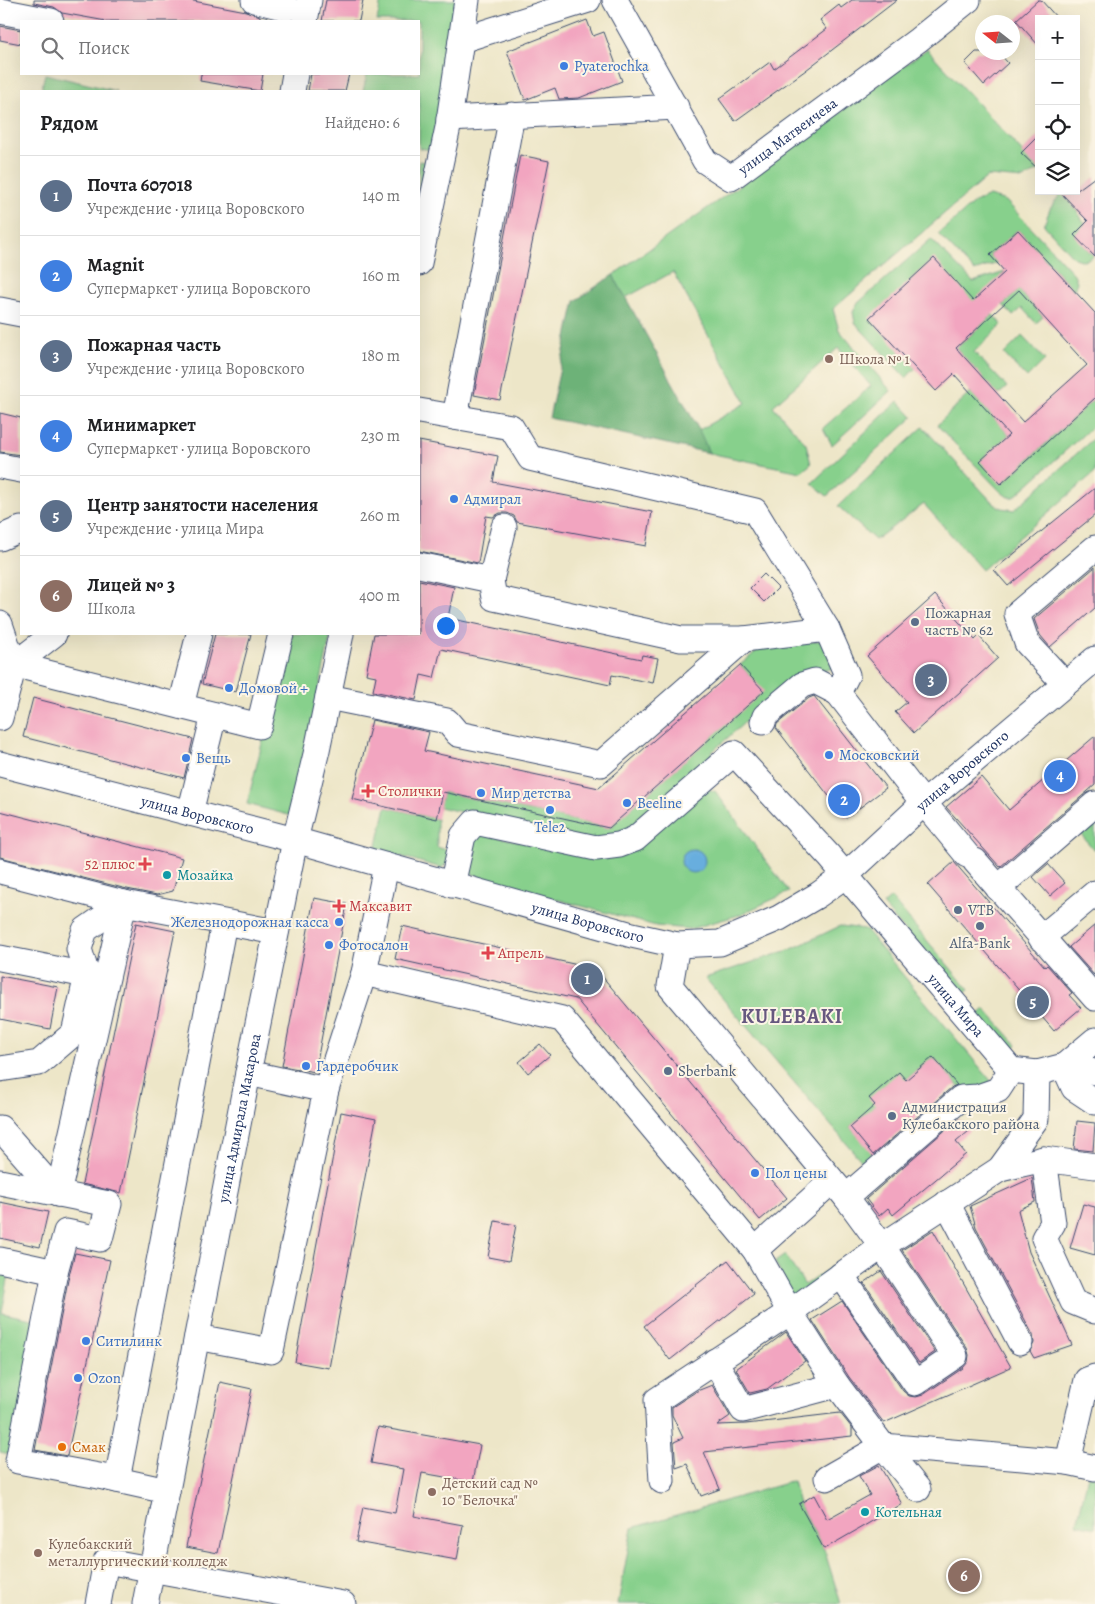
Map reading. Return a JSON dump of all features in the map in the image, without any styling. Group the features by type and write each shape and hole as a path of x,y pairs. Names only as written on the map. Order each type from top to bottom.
{"street":[{"path":"254,0 300,10"},
{"path":"420,253 430,156 449,119 467,0"},
{"path":"461,40 588,0"},
{"name":"улица Матвеичева","path":"615,0 705,161 731,178 918,40 968,0"},
{"path":"0,11 46,20"},
{"path":"292,90 295,75"},
{"path":"449,119 676,107"},
{"path":"455,417 512,115"},
{"path":"0,310 20,314"},
{"path":"420,411 511,427 530,458 755,511 827,629 847,675 838,693"},
{"path":"0,466 20,470"},
{"path":"504,527 492,580 494,598 681,639 744,639 827,629"},
{"path":"0,538 20,529"},
{"path":"1065,684 1027,643 1017,614 1095,548"},
{"path":"420,565 492,580"},
{"path":"0,624 7,663 0,718"},
{"path":"7,663 52,635"},
{"path":"180,706 199,635"},
{"path":"7,663 259,726 281,635"},
{"name":"улица Адмирала Макарова","path":"145,1604 276,932 341,635"},
{"path":"328,698 447,721 458,734 601,764 744,639"},
{"name":"улица Воровского","path":"0,764 295,840 632,936 677,945 720,943 779,918 818,895 846,875 924,803 1095,658"},
{"path":"763,722 765,716 802,685 815,680 838,693 924,803 1095,998"},
{"path":"190,813 214,715"},
{"name":"улица Мира","path":"452,885 464,836 475,822 596,848 619,845 636,839 734,753 846,875 1010,1070"},
{"path":"998,888 1095,804"},
{"path":"197,1337 271,1351 326,1090 364,973 386,866"},
{"path":"0,871 124,903 276,932"},
{"path":"1041,938 1095,893"},
{"path":"58,1194 97,977 80,949 85,930 124,903"},
{"path":"0,1069 39,1063 74,1033 124,903"},
{"path":"117,1480 224,923"},
{"path":"677,945 670,986 839,1189 882,1246 956,1356 915,1383 841,1275"},
{"path":"0,958 97,977"},
{"path":"364,973 562,1019 755,1250 790,1312 837,1385 918,1489"},
{"path":"755,1250 961,1098 978,1097 998,1090 1010,1070 1037,1073 1064,1066 1095,1040"},
{"path":"1064,1066 1095,1072"},
{"path":"1064,1066 1074,1088 1095,1102"},
{"path":"248,1073 326,1090"},
{"path":"1000,1169 1036,1118 1037,1073"},
{"path":"0,1128 58,1194"},
{"path":"1044,1159 1053,1223 1044,1238 1073,1302 1095,1311"},
{"path":"662,1481 657,1400 790,1312 882,1246 1000,1169 1044,1159 1095,1166"},
{"path":"0,1182 109,1204 100,1239 66,1232 55,1272 18,1461 167,1491"},
{"path":"947,1203 1020,1342"},
{"path":"0,1260 55,1272"},
{"path":"715,1361 742,1410 837,1385"},
{"path":"1068,1462 1088,1380 1095,1377"},
{"path":"827,1478 883,1446 1068,1462 1095,1468"},
{"path":"98,1604 106,1561 343,1604"}],"green space":[{"path":"381,0 461,0 437,151 420,148 420,90 363,90 367,75 420,75 420,20 377,20"},
{"path":"927,49 1035,166 1035,172 1023,179 988,176 833,309 839,330 891,391 832,445 823,428 871,386 838,348 773,406 806,444 811,464 801,472 709,453 699,430 746,403 673,272 625,298 613,275"},
{"path":"45,75 49,75 112,90 41,90"},
{"path":"420,161 434,164 420,228"},
{"path":"1060,195 1063,195 1074,206 1085,224 1074,235 1095,255 1084,261 1074,258 1044,225 1050,209"},
{"path":"989,196 1006,201 1074,274 1077,282 1074,290 1018,230 990,255 998,263 974,271 938,234 975,202"},
{"path":"931,239 973,282 1005,272 906,378 855,323 853,312 858,303"},
{"path":"613,275 699,430 709,453 549,418 575,301"},
{"path":"1019,290 1043,317 1036,323 1022,308 1013,316 1003,305"},
{"path":"993,315 1002,325 974,352 1007,387 998,395 956,348"},
{"path":"1022,336 1045,360 1027,378 1004,354"},
{"path":"971,392 1009,435 981,461 1002,484 1095,398 1095,424 1014,497 1008,497 937,425"},
{"path":"898,401 913,417 827,496 812,483"},
{"path":"923,427 994,504 1002,508 1014,510 1095,437 1095,472 982,570 924,504 875,540 838,506"},
{"path":"289,635 331,635 292,816 247,804"},
{"path":"824,640 836,667 823,671 756,712 712,752 715,760 622,837 594,841 439,807 443,792 609,828 763,691 740,665 759,649"},
{"path":"706,789 715,791 789,892 739,915 690,929 656,926 485,880 471,873 465,866 473,838 483,834 604,858"},
{"path":"386,807 437,819 437,847 453,852 451,861 441,868 376,849"},
{"path":"1095,817 1095,851 1078,831"},
{"path":"891,898 969,990 961,996 883,905"},
{"path":"840,926 865,929 992,1082 971,1091 957,1085 933,1057 850,1127 875,1156 864,1164 705,978 792,949"},
{"path":"985,1009 1017,1045 1008,1054 976,1017"},
{"path":"864,1245 794,1302 775,1262 785,1255 805,1285"},
{"path":"0,1273 9,1274 2,1313 42,1321 14,1455 0,1452"},
{"path":"1088,1475 1095,1476 1095,1528 1077,1524"},
{"path":"793,1481 799,1504 824,1549 841,1604 618,1604 632,1528"}],"water":[{"path":"693,849 702,852 705,861 702,870 693,873 684,870 681,861 684,852"}],"building":[{"path":"34,0 188,0 246,11 260,16 260,20 100,20 62,13 54,7 34,3"},
{"path":"326,0 363,0 359,20 322,20"},
{"path":"852,0 897,0 806,70 735,121 719,99 770,62 774,69 827,29 820,20 839,5 841,8"},
{"path":"1038,0 1041,0 1054,15 1035,15 1035,41 1020,25 1020,16"},
{"name":"Pyaterochka","path":"587,20 593,36 604,32 622,81 579,98 559,99 555,88 525,100 507,51"},
{"path":"0,26 20,30 20,44 0,40"},
{"path":"975,53 975,60 1005,60 1008,63 984,85 965,63"},
{"path":"201,75 263,75 260,90 200,81"},
{"path":"311,75 349,75 345,90 308,90"},
{"path":"1035,139 1035,166 1021,153"},
{"path":"520,155 549,161 500,400 474,395"},
{"path":"1095,177 1095,257 1074,235 1088,221 1063,195 1080,195 1080,188"},
{"path":"1018,230 1095,313 1095,398 1001,484 980,461 1009,435 954,374 936,391 869,318 934,258 973,301 1005,272 990,255","holes":["1019,290 1087,365 1023,422 956,348"]},
{"path":"0,413 20,418 20,455 0,452"},
{"path":"420,441 498,456 493,482 652,512 646,546 517,522 514,516 507,513 500,513 493,517 486,516 478,563 420,551"},
{"path":"1095,488 1095,515 1008,586 994,570"},
{"path":"1095,567 1095,608 1050,647 1040,635 1034,619"},
{"path":"764,574 778,588 764,602 750,588"},
{"path":"420,580 454,587 448,618 641,659 642,655 658,658 653,683 612,675 610,685 441,649 434,678 421,675 416,700 373,691 376,676 366,674 374,635 420,635"},
{"path":"935,595 975,640 979,636 998,658 914,733 895,712 907,702 867,656"},
{"path":"215,635 251,635 236,692 202,684"},
{"path":"740,665 764,691 609,828 443,792 437,819 352,799 372,720 429,732 424,751 599,788"},
{"name":"Московский","path":"814,696 886,788 846,818 776,728 777,724"},
{"path":"33,698 193,739 184,778 23,737"},
{"path":"1095,736 1095,785 1000,867 946,807 981,777 1009,810"},
{"path":"0,811 182,858 173,891 157,895 0,857"},
{"path":"954,862 1045,967 1047,965 1072,993 1069,995 1081,1008 1054,1031 928,885"},
{"path":"1048,864 1065,883 1050,896 1033,877"},
{"path":"314,898 347,904 315,1072 282,1066"},
{"path":"136,923 175,931 121,1193 82,1184"},
{"path":"1095,925 1095,973 1094,975 1069,947"},
{"path":"402,926 596,969 787,1198 760,1220 576,999 395,959"},
{"path":"0,976 58,987 50,1029 0,1019"},
{"path":"540,1044 550,1055 528,1073 519,1062"},
{"name":"Администрация Кулебакского района","path":"933,1057 957,1085 952,1087 873,1155 850,1127 875,1105 869,1098 899,1072 906,1080"},
{"path":"341,1112 376,1119 329,1368 295,1362"},
{"path":"958,1119 969,1131 956,1142 966,1154 893,1215 888,1208 879,1216 866,1199"},
{"path":"1077,1121 1095,1123 1093,1151 1074,1149"},
{"path":"1032,1178 1035,1202 1018,1210 1029,1252 1072,1345 1034,1358 1030,1351 1034,1343 1033,1335 976,1227 970,1206"},
{"path":"0,1202 48,1212 40,1247 0,1238"},
{"path":"1083,1204 1095,1207 1095,1255 1070,1248"},
{"path":"495,1221 516,1225 509,1261 488,1257"},
{"path":"933,1230 1011,1367 884,1423 849,1377 812,1320 842,1301 903,1391 909,1396 923,1395 963,1368 968,1362 967,1348 902,1250"},
{"path":"75,1253 110,1260 67,1456 35,1450 69,1275"},
{"path":"728,1260 754,1294 670,1360 644,1326"},
{"path":"881,1271 935,1352 919,1363 864,1283"},
{"path":"786,1332 805,1361 767,1389 750,1393 736,1369"},
{"path":"220,1382 252,1389 218,1553 186,1547"},
{"path":"712,1385 730,1416 717,1425 746,1424 840,1413 852,1428 852,1436 704,1452 720,1489 701,1496 687,1464 676,1468 674,1442 683,1438 672,1415 672,1407 697,1391"},
{"path":"378,1427 480,1445 473,1482 422,1473 414,1516 463,1525 457,1560 356,1542 363,1507 395,1513 403,1469 371,1463"},
{"name":"Котельная","path":"879,1465 902,1504 824,1549 799,1504 814,1495 827,1519 870,1495 859,1476"}],"place":[{"name":"Pyaterochka","path":"564,66"},
{"name":"Школа № 1","path":"829,359"},
{"name":"Адмирал","path":"454,499"},
{"name":"Пожарная часть № 62","path":"915,622"},
{"name":"Пожарная часть","path":"931,680"},
{"name":"Домовой +","path":"229,688"},
{"name":"Московский","path":"829,755"},
{"name":"Вещь","path":"186,758"},
{"name":"Минимаркет","path":"1060,776"},
{"name":"Столички","path":"368,791"},
{"name":"Мир детства","path":"481,793"},
{"name":"Magnit","path":"844,800"},
{"name":"Beeline","path":"627,803"},
{"name":"Tele2","path":"550,810"},
{"name":"52 плюс","path":"145,864"},
{"name":"Мозайка","path":"167,875"},
{"name":"Максавит","path":"339,906"},
{"name":"VTB","path":"958,910"},
{"name":"Железнодорожная касса","path":"339,922"},
{"name":"Alfa-Bank","path":"980,926"},
{"name":"Фотосалон","path":"329,945"},
{"name":"Апрель","path":"488,953"},
{"name":"Почта 607018","path":"587,979"},
{"name":"Центр занятости населения","path":"1033,1002"},
{"name":"Гардеробчик","path":"306,1066"},
{"name":"Sberbank","path":"668,1071"},
{"name":"Администрация Кулебакского района","path":"892,1116"},
{"name":"Пол цены","path":"755,1173"},
{"name":"Ситилинк","path":"86,1341"},
{"name":"Ozon","path":"78,1378"},
{"name":"Смак","path":"62,1447"},
{"name":"Детский сад № 10 \"Белочка\"","path":"432,1492"},
{"name":"Котельная","path":"865,1512"},
{"name":"Кулебакский металлургический колледж","path":"38,1553"},
{"name":"Лицей № 3","path":"964,1576"}],"district":[{"name":"KULEBAKI","path":"792,1016"}]}
